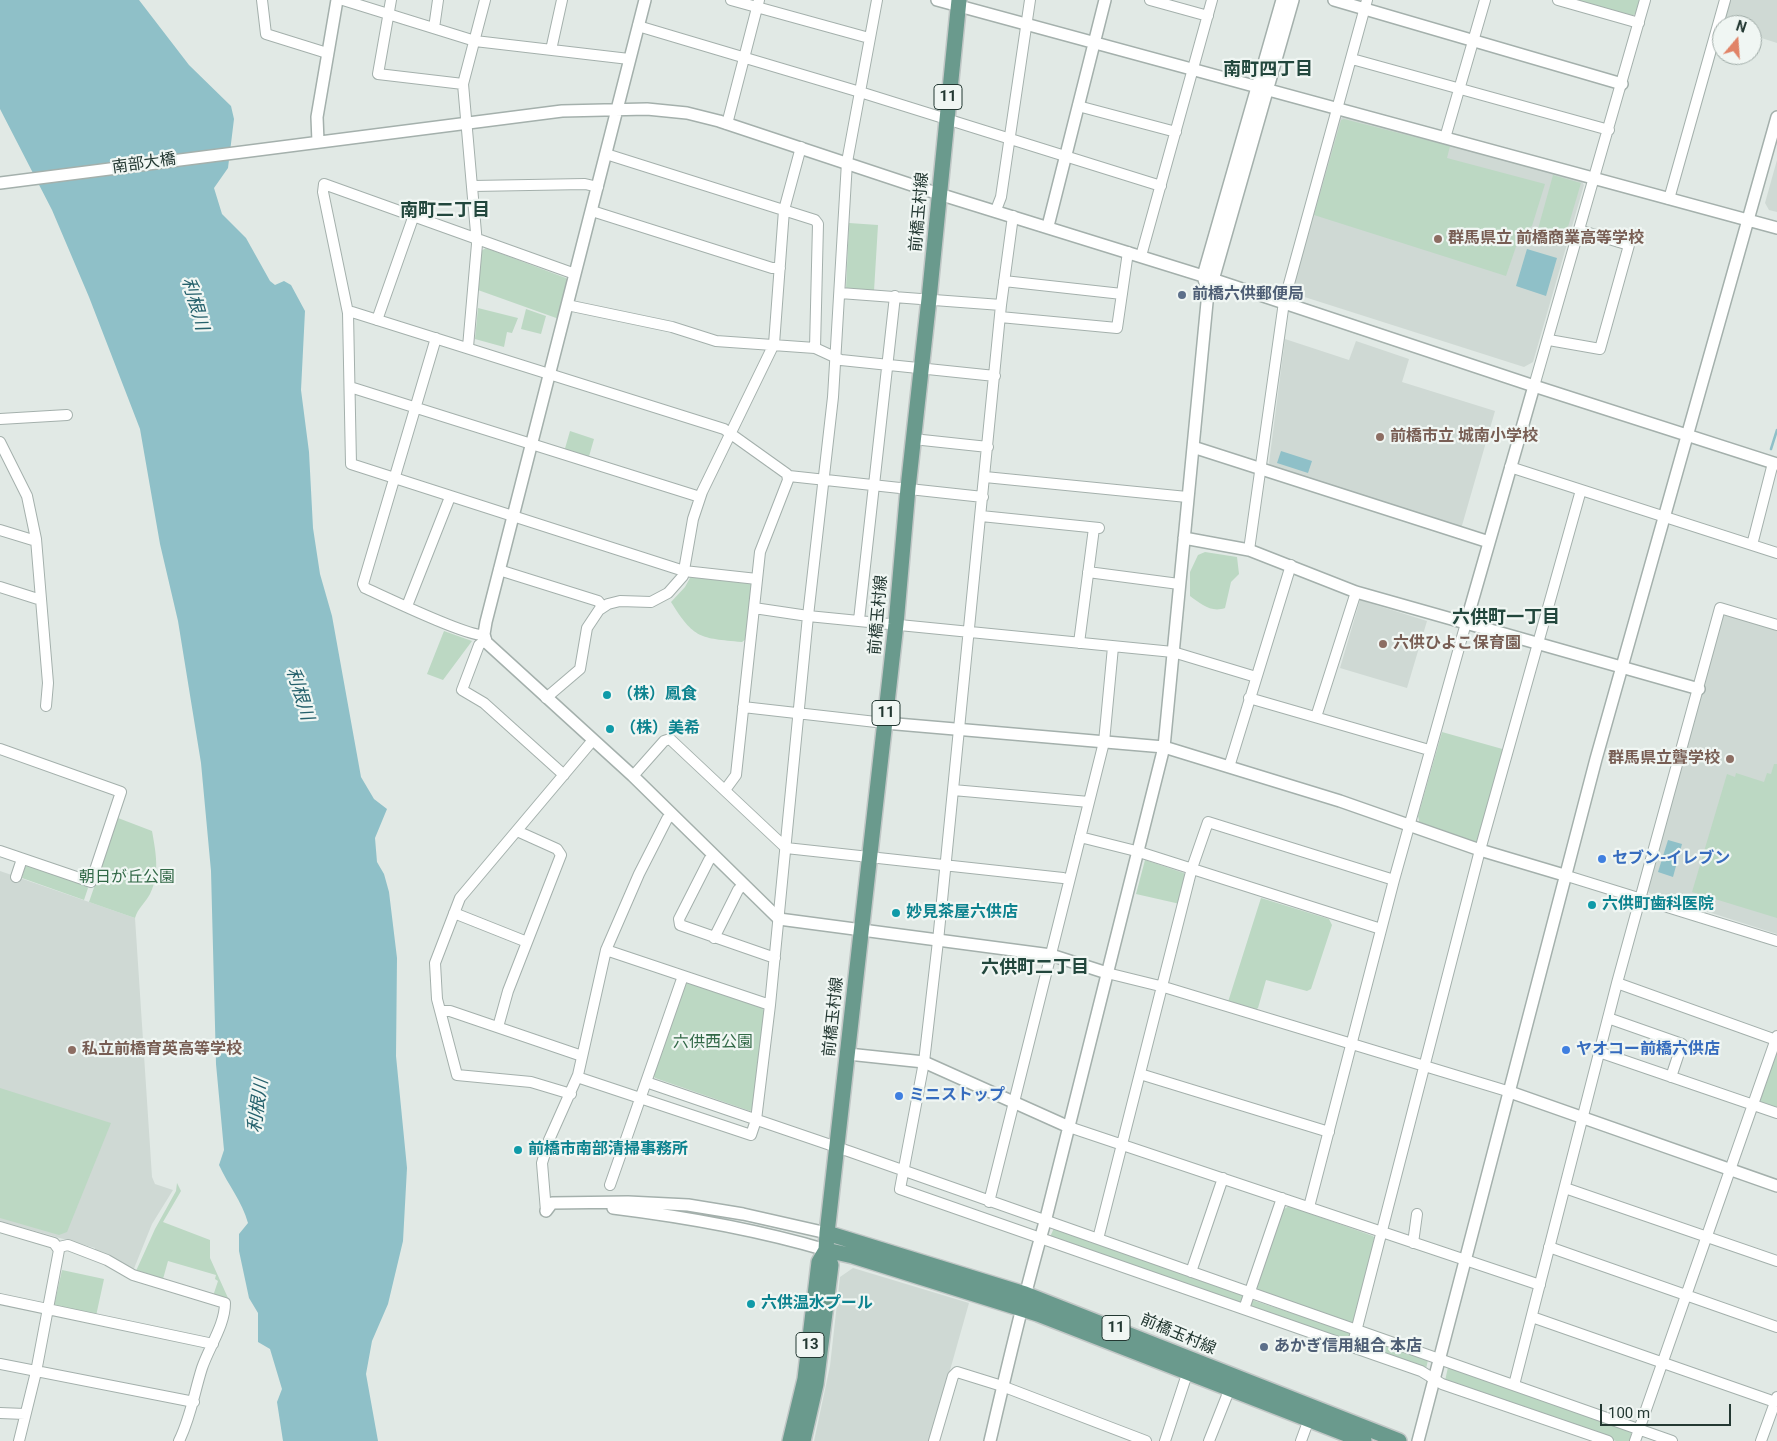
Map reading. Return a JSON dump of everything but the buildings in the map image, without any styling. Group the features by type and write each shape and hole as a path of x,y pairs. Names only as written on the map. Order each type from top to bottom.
{"main road":[{"name":"前橋玉村線","path":"958,3 929,299 908,488 896,624 826,1250 1024,1301 1137,1354 1230,1388 1364,1441"},
{"name":"前橋玉村線","path":"827,1232 1024,1301 1399,1441"},
{"name":"13","path":"790,1441 806,1379 819,1262 826,1250"},
{"name":"13","path":"803,1441 816,1384 830,1274 831,1265 826,1250"}],"street":[{"path":"262,0 266,34 327,53"},
{"path":"318,142 316,117 337,0"},
{"path":"343,0 475,41 629,59"},
{"path":"391,0 378,74 464,84"},
{"path":"434,28 438,0"},
{"path":"468,347 477,238 464,84 485,0"},
{"path":"551,50 562,0"},
{"path":"564,775 488,706 462,690 479,645 485,638 499,570 592,211 644,0"},
{"path":"731,0 758,3 869,38"},
{"path":"577,1077 751,1135 756,1120 770,1005 808,616 837,359 847,162 877,0"},
{"path":"937,0 958,3 1094,43 1777,228"},
{"path":"996,210 1001,197 1030,0"},
{"path":"1048,226 1104,0"},
{"path":"1150,0 1208,16"},
{"path":"1141,256 1212,0"},
{"path":"990,1441 1002,1386 1069,1128 1164,747 1209,278 1262,88 1282,0"},
{"path":"1262,88 1293,0"},
{"path":"1334,0 1366,4 1474,40 1622,84"},
{"path":"1445,138 1485,0"},
{"path":"1558,0 1639,23"},
{"path":"1309,1208 1429,750 1510,467 1549,340 1645,0"},
{"path":"1669,199 1725,0"},
{"path":"727,124 758,3"},
{"path":"1249,550 1284,302 1366,4"},
{"path":"638,26 860,92 1161,186"},
{"path":"1352,59 1608,130"},
{"path":"1078,106 1176,132"},
{"name":"南部大橋","path":"0,183 562,111 617,108 674,111 727,124 801,147 939,194 1048,226 1775,463"},
{"path":"1418,1441 1564,875 1663,517 1688,436 1777,117"},
{"path":"546,698 580,669 588,626 603,607 625,600 651,602 673,589 684,571 693,519 700,497 774,344 784,210 801,147"},
{"path":"606,154 815,220 818,224 815,348"},
{"path":"575,274 330,184 323,185 348,313 351,464 684,571 757,579"},
{"path":"473,186 585,184 598,187"},
{"path":"592,211 772,268 780,268"},
{"path":"377,320 414,215"},
{"path":"1013,216 1001,304 938,942 924,1062 900,1189 1352,1347 1434,1378 1442,1384 1608,1441"},
{"path":"1549,340 1600,350 1629,245 1579,230"},
{"path":"1000,317 1114,329 1119,324 1128,252"},
{"path":"1004,281 1122,294"},
{"path":"840,293 1001,304"},
{"path":"859,620 895,296"},
{"path":"567,305 672,327 716,341 815,348 837,359 888,366 995,376"},
{"path":"348,313 468,347 730,432 789,476 983,497"},
{"path":"436,338 363,584 365,588 485,638 490,647 633,776 778,919 938,942 1051,955 1107,973 1164,987 1507,1091 1777,1186"},
{"path":"350,387 416,406 700,497"},
{"path":"0,419 67,415"},
{"path":"913,439 988,446"},
{"path":"0,442 27,496 36,541 48,682 46,706"},
{"path":"1193,447 1489,542"},
{"path":"1752,545 1775,463"},
{"path":"1510,467 1777,553"},
{"path":"725,790 736,775 757,579 764,538 789,476"},
{"path":"985,477 1188,497"},
{"path":"1352,1347 1358,1330 1480,850 1581,490"},
{"path":"407,606 450,496"},
{"path":"981,516 1096,528 1079,643"},
{"path":"0,530 36,541"},
{"path":"1184,538 1249,550 1356,592 1699,689"},
{"path":"1229,767 1291,565"},
{"path":"499,570 598,601 603,607"},
{"path":"1088,572 1179,584"},
{"path":"0,588 41,600"},
{"path":"1316,717 1356,592"},
{"path":"754,608 808,616 1173,652 1256,677"},
{"path":"1514,1385 1617,983 1720,608 1777,625"},
{"path":"989,1202 1104,742 1113,647"},
{"path":"1249,698 1429,750"},
{"path":"744,707 885,723 1164,747 1480,850 1777,941"},
{"path":"570,1094 531,1082 457,1075 442,1011 437,999 435,963 463,894 593,740"},
{"path":"633,776 664,740 670,740 786,848 1063,878"},
{"path":"0,750 121,792 91,882 0,851"},
{"path":"953,790 1088,802"},
{"path":"546,1211 542,1163 549,1140 577,1077 606,950 639,874 664,826 672,815"},
{"path":"1098,1239 1164,987 1192,868 1208,822 1394,880"},
{"path":"498,1027 508,991 561,855 557,849 517,831"},
{"path":"1080,837 1138,851 1381,929"},
{"path":"714,856 709,860 679,923 683,927 775,958"},
{"path":"16,877 22,858"},
{"path":"714,938 738,890 743,886"},
{"path":"454,913 527,942"},
{"path":"606,950 770,1005"},
{"path":"610,1185 683,976"},
{"path":"1617,983 1776,1038 1635,1441"},
{"path":"442,1011 450,1011 582,1056"},
{"path":"1608,1018 1682,1044 1671,1077"},
{"path":"1599,1052 1777,1113"},
{"path":"848,1054 924,1062 1069,1128 1223,1178 1540,1286"},
{"path":"1140,1074 1329,1132"},
{"path":"646,1082 837,1147 1045,1222 1672,1441"},
{"path":"1191,1272 1223,1178"},
{"path":"1565,1188 1777,1262"},
{"path":"1244,1309 1282,1198"},
{"path":"546,1211 552,1203 670,1203 743,1214 827,1232"},
{"path":"546,1211 603,1207 664,1214 758,1230 826,1250"},
{"path":"1413,1243 1417,1214"},
{"path":"0,1227 54,1243 59,1247 60,1253 36,1372 19,1441"},
{"path":"59,1247 68,1245 106,1260 133,1275 223,1301 225,1306 213,1344 202,1367 194,1402 179,1441"},
{"path":"1549,1247 1777,1327"},
{"path":"0,1299 213,1344"},
{"path":"1532,1317 1776,1400 1761,1441"},
{"path":"0,1364 194,1402"},
{"path":"934,1441 954,1373 960,1372 1146,1441"},
{"path":"1165,1441 1188,1372"},
{"path":"1209,1441 1230,1388"},
{"path":"0,1413 25,1414"},
{"path":"1301,1441 1309,1420"}],"shaded area":[{"path":"1730,0 1777,0 1777,43 1762,38 1762,15 1726,15"},
{"name":"群馬県立 前橋商業高等学校","path":"1345,116 1582,182 1584,185 1533,362 1524,367 1292,293 1340,118"},
{"path":"1777,160 1777,212 1769,210 1765,203"},
{"name":"前橋市立 城南小学校","path":"1285,339 1349,360 1356,341 1409,359 1402,382 1495,411 1461,529 1271,467 1269,463"},
{"name":"六供ひよこ保育園","path":"1360,600 1427,621 1407,688 1340,668"},
{"name":"群馬県立聾学校","path":"1730,614 1777,629 1777,934 1649,893 1646,888 1723,616"},
{"name":"私立前橋育英高等学校","path":"0,871 135,918 152,1177 155,1184 173,1190 152,1224 133,1271 94,1251 95,1248 0,1221"},
{"path":"853,1268 969,1303 930,1441 814,1441 830,1366 840,1277"}],"green space":[{"path":"1576,0 1640,0 1636,14 1631,16"},
{"path":"1344,119 1450,146 1447,158 1545,184 1532,226 1521,232 1506,276 1314,215 1341,120"},
{"path":"1553,175 1581,183 1565,237 1538,229"},
{"path":"849,223 878,225 874,291 846,289"},
{"path":"486,248 566,278 569,282 559,319 478,290 481,251"},
{"path":"478,308 518,318 512,333 507,332 504,347 475,339"},
{"path":"526,309 546,316 541,334 521,329"},
{"path":"570,431 594,439 588,460 564,452"},
{"path":"1205,552 1237,557 1239,574 1231,582 1225,608 1211,609 1190,596 1190,572 1198,555"},
{"path":"691,576 749,582 752,585 746,639 742,642 716,639 692,630 671,602 685,587"},
{"path":"444,631 472,641 443,680 427,674"},
{"path":"1442,732 1506,750 1477,843 1420,825 1418,816"},
{"path":"1774,764 1777,764 1777,918 1692,892 1727,774 1735,777 1736,773 1764,782 1767,773 1771,774"},
{"name":"朝日が丘公園","path":"118,818 152,831 156,855 155,879 150,894 135,918 89,902"},
{"path":"1145,860 1184,873 1186,878 1180,904 1136,894"},
{"path":"28,865 86,885 88,888 84,900 22,878 25,867"},
{"path":"1261,898 1329,919 1332,925 1311,989 1307,991 1266,980 1258,1008 1255,1010 1228,1002"},
{"name":"六供西公園","path":"689,982 762,1008 765,1012 755,1108 750,1111 655,1078 652,1073 683,984"},
{"path":"1777,1047 1777,1108 1761,1103 1759,1098"},
{"path":"0,1088 111,1123 67,1232 59,1235 0,1218"},
{"path":"177,1183 181,1191 163,1222 210,1240 210,1258 228,1298 213,1296 218,1281 215,1279 216,1275 168,1261 163,1279 136,1271 155,1229 176,1191"},
{"path":"1289,1206 1373,1236 1376,1240 1355,1321 1351,1324 1258,1291 1256,1287 1284,1209"},
{"path":"1054,1228 1243,1295 1243,1302 1240,1304 1050,1237"},
{"path":"62,1270 104,1279 96,1316 54,1306"},
{"path":"1252,1300 1350,1332 1352,1334 1350,1341 1253,1309 1251,1305"},
{"path":"1360,1337 1428,1360 1426,1369 1362,1347 1359,1343"},
{"path":"1448,1367 1631,1432 1631,1441 1616,1441 1445,1381"}],"water":[{"name":"利根川","path":"0,0 139,0 189,65 231,106 234,119 228,168 214,188 222,214 246,238 270,281 275,285 284,281 291,285 305,311 301,390 309,452 313,528 320,574 332,616 361,777 374,799 387,809 375,838 377,862 384,874 389,892 397,958 396,1056 407,1168 403,1241 388,1304 372,1341 366,1374 378,1441 283,1441 277,1402 282,1389 270,1349 258,1342 258,1313 249,1298 239,1251 239,1234 248,1223 242,1207 219,1165 224,1150 216,1064 211,871 201,763 178,621 160,544 140,429 89,297 52,210 0,109"},
{"path":"1527,249 1557,258 1546,296 1516,286"},
{"path":"1281,451 1312,461 1308,473 1277,463"},
{"path":"1668,840 1682,844 1673,877 1658,872"}],"waterway":[{"path":"1771,449 1777,430"}],"place":[{"name":"群馬県立 前橋商業高等学校","path":"1438,239"},
{"name":"前橋六供郵便局","path":"1182,295"},
{"name":"前橋市立 城南小学校","path":"1380,437"},
{"name":"六供ひよこ保育園","path":"1383,644"},
{"name":"（株）鳳食","path":"607,695"},
{"name":"（株）美希","path":"610,729"},
{"name":"群馬県立聾学校","path":"1730,759"},
{"name":"セブン-イレブン","path":"1602,859"},
{"name":"六供町歯科医院","path":"1592,905"},
{"name":"妙見茶屋六供店","path":"896,913"},
{"name":"私立前橋育英高等学校","path":"72,1050"},
{"name":"ヤオコー前橋六供店","path":"1566,1050"},
{"name":"ミニストップ","path":"899,1096"},
{"name":"前橋市南部清掃事務所","path":"518,1150"},
{"name":"六供温水プール","path":"751,1304"},
{"name":"あかぎ信用組合 本店","path":"1264,1347"}],"district":[{"name":"南町四丁目","path":"1268,70"},
{"name":"南町二丁目","path":"445,211"},
{"name":"六供町一丁目","path":"1506,618"},
{"name":"六供町二丁目","path":"1035,968"}]}
